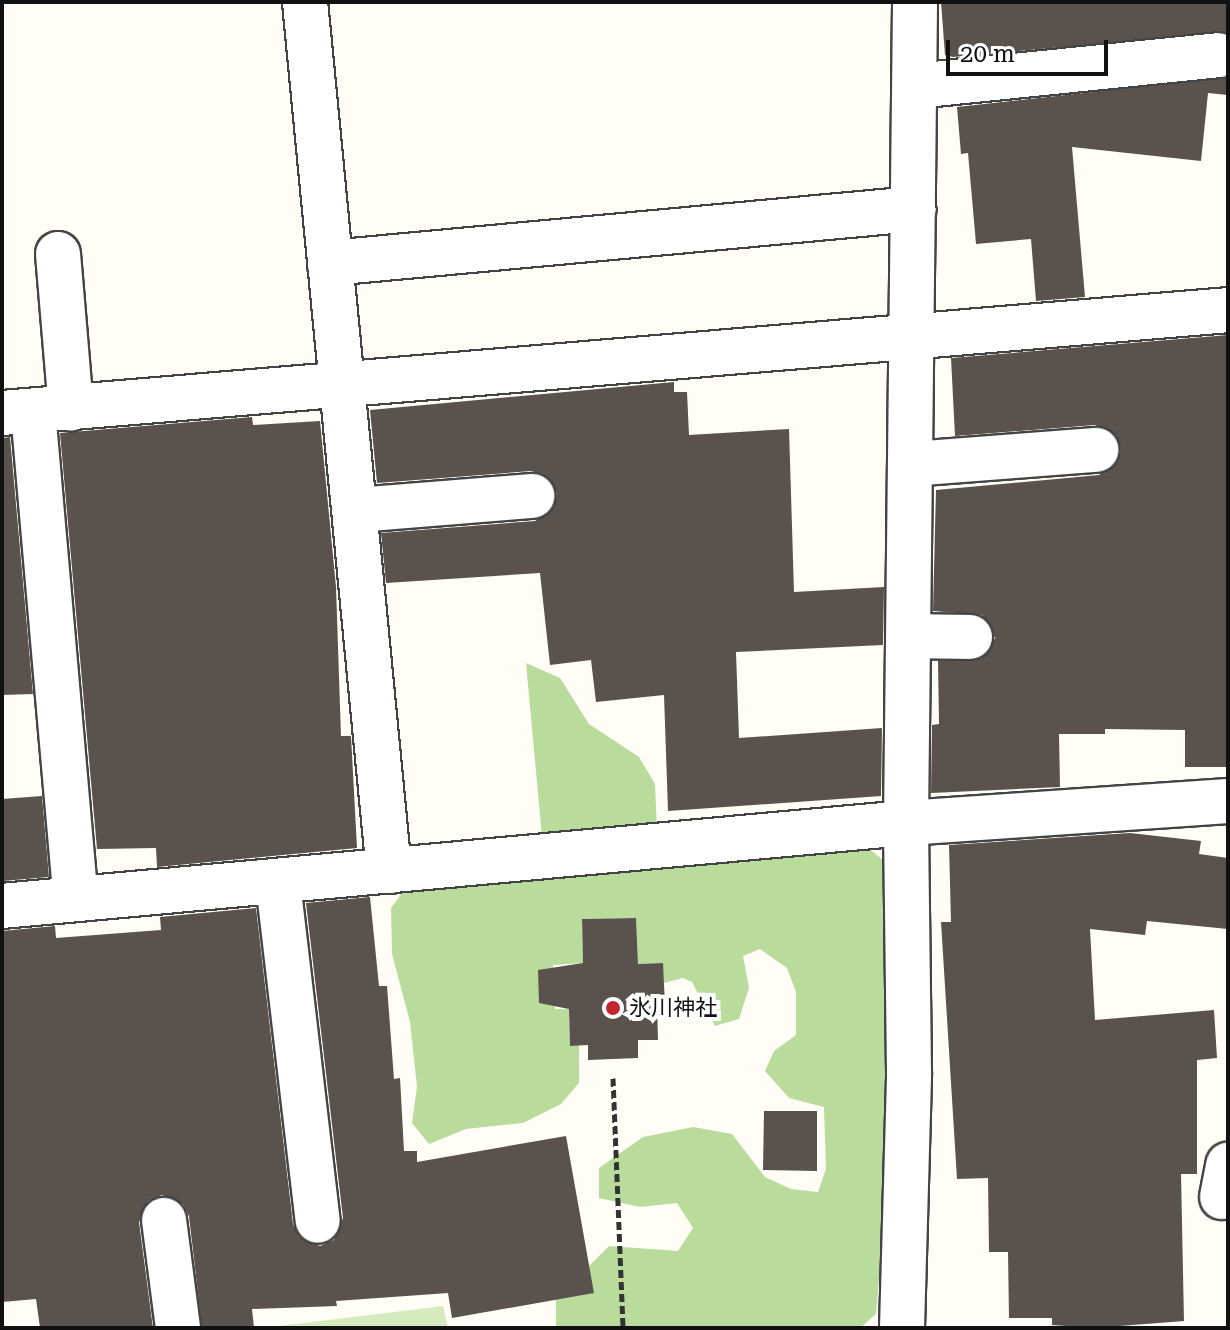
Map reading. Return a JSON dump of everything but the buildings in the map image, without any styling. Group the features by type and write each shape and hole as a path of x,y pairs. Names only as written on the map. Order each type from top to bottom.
{"street":[{"path":"305,2 357,510 389,871"},
{"path":"902,1328 909,1072 906,823 914,339 915,2"},
{"path":"915,86 1218,55"},
{"path":"330,263 914,209"},
{"path":"58,254 35,411 76,898"},
{"path":"35,411 914,339 1228,310"},
{"path":"912,464 1096,450"},
{"path":"357,510 532,496"},
{"path":"909,636 970,637"},
{"path":"2,906 906,823 1228,801"},
{"path":"278,883 318,1221"},
{"path":"164,1220 178,1328"}],"path":[{"path":"613,1078 623,1328"}],"green space":[{"path":"526,663 560,678 589,724 639,757 655,784 657,829 542,837"},
{"path":"867,847 883,860 892,934 896,1080 876,1314 860,1328 556,1328 556,1299 609,1246 678,1251 693,1228 677,1203 640,1207 599,1198 599,1168 643,1137 693,1127 732,1134 765,1177 791,1189 818,1192 826,1169 824,1107 789,1098 765,1071 774,1051 796,1035 796,992 787,968 760,949 743,956 749,988 739,1019 715,1026 692,982 683,978 664,983 662,963 638,964 636,918 582,919 583,963 553,965 555,1009 569,1009 570,1046 579,1045 579,1083 561,1104 523,1123 466,1129 429,1144 412,1123 417,1087 410,1022 392,954 391,908 407,886"},
{"path":"443,1306 448,1328 263,1328"}],"place":[{"name":"氷川神社","path":"613,1008"}]}
